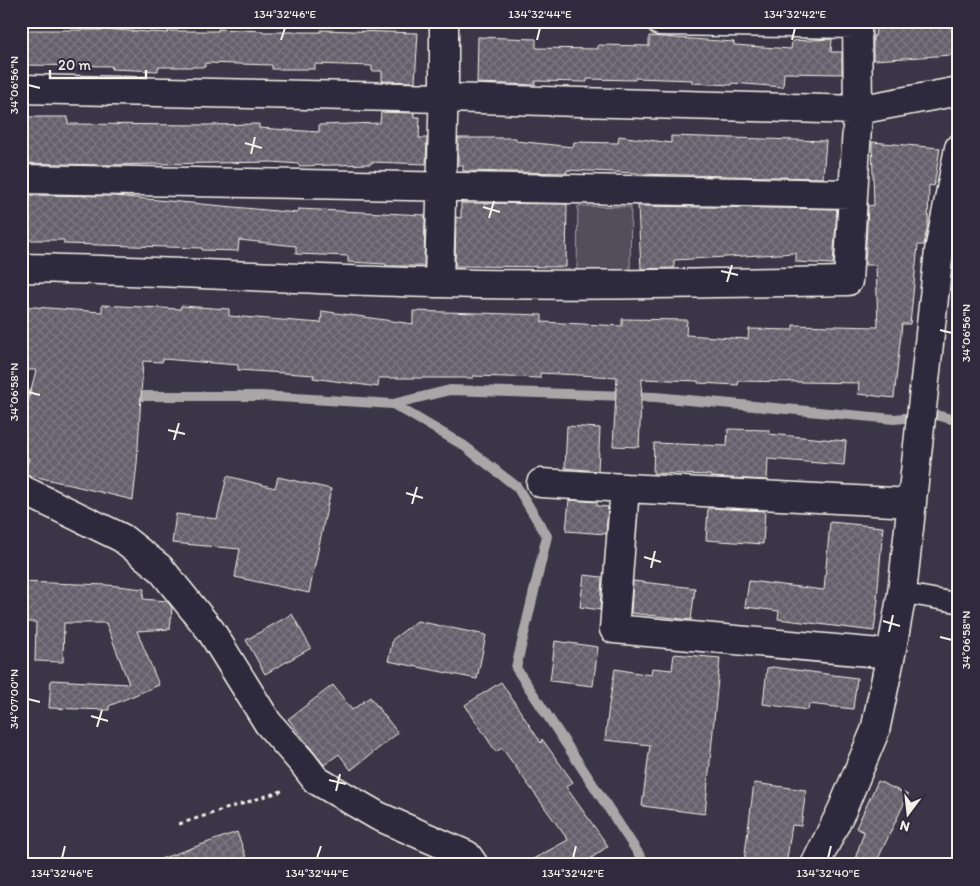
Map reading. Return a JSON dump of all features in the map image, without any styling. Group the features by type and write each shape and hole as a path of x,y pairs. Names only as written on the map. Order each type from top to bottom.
{"street":[{"path":"439,283 444,21"},
{"path":"21,268 530,285 848,281 858,110 857,23 660,21"},
{"path":"21,89 444,98 858,110 959,91"},
{"path":"815,865 842,810 875,731 891,654 902,592 939,251 954,196 959,148"},
{"path":"21,179 852,194"},
{"path":"541,483 912,504"},
{"path":"625,488 614,629 891,654"},
{"path":"21,489 122,538 160,568 211,631 268,723 316,780 443,856 467,855 474,865"}],"lane":[{"path":"902,592 959,603"}],"path":[{"path":"179,824 316,780"}],"shaded area":[{"path":"578,206 631,207 630,271 577,270"}],"building":[{"path":"877,21 955,21 952,55 873,60 873,36 875,36"},
{"path":"218,29 263,32 321,32 321,30 418,33 415,82 382,81 382,71 372,71 372,66 315,64 315,69 272,69 272,65 205,63 205,67 158,67 158,71 111,69 112,66 21,65 21,30 113,30 168,33 168,31 218,31"},
{"path":"649,36 734,42 734,45 791,49 792,41 832,39 831,52 842,52 842,74 784,73 783,87 732,83 732,85 692,83 692,80 635,78 635,80 587,79 587,82 535,81 535,85 477,83 478,37 536,39 536,48 598,49 598,45 649,46"},
{"path":"381,112 414,113 414,117 420,117 419,138 427,138 426,164 371,162 371,164 299,166 299,164 272,162 102,165 21,163 21,117 68,117 68,124 259,124 259,128 319,132 319,125 380,123"},
{"path":"619,136 671,143 671,136 826,141 823,178 637,174 567,170 567,173 463,171 463,165 458,165 458,138 516,138 516,141 573,147 574,142 618,143"},
{"path":"872,142 940,148 934,186 929,185 928,223 924,245 918,245 910,324 902,324 894,398 858,394 859,383 739,381 738,385 642,379 639,447 613,446 617,377 540,373 540,378 473,376 473,378 379,378 378,387 313,378 314,375 238,370 238,365 163,359 162,362 143,361 133,500 25,474 29,458 21,455 21,429 36,370 21,370 21,306 102,312 102,305 180,309 181,306 229,309 229,316 321,323 322,311 413,324 413,311 542,315 542,322 622,326 622,319 687,320 686,335 748,339 749,329 793,330 793,325 878,327 876,265 865,265 868,206 874,205"},
{"path":"21,195 115,196 298,213 298,209 425,215 424,266 386,266 386,264 348,262 348,256 296,254 296,246 239,240 238,251 202,250 202,248 64,244 64,240 21,240"},
{"path":"461,203 567,204 566,267 455,266 456,217 461,218"},
{"path":"638,206 837,209 833,264 796,262 796,253 674,260 674,268 641,269"},
{"path":"567,426 600,428 598,471 565,468"},
{"path":"728,429 769,430 769,434 846,441 844,465 768,459 767,480 710,477 711,475 653,473 654,443 727,446"},
{"path":"227,476 275,488 278,477 331,489 309,593 235,577 240,549 172,543 176,514 217,519"},
{"path":"569,500 597,502 597,506 608,507 606,534 566,531"},
{"path":"708,508 765,511 763,544 706,540"},
{"path":"830,522 883,527 874,631 778,619 779,611 745,607 749,581 824,590"},
{"path":"584,575 602,577 600,610 580,607"},
{"path":"633,581 695,588 691,620 631,613"},
{"path":"21,582 108,585 144,589 143,599 167,601 172,608 170,629 137,631 159,685 109,706 109,710 49,708 51,680 129,684 106,623 64,623 63,662 35,661 36,622 21,622"},
{"path":"292,614 311,648 265,674 246,640"},
{"path":"417,621 486,635 477,679 388,661 393,639"},
{"path":"555,641 598,647 593,686 550,681"},
{"path":"674,654 720,658 705,814 642,806 650,745 605,740 615,669 651,675 652,668 672,670"},
{"path":"773,667 857,678 853,709 809,704 808,710 763,704 767,668"},
{"path":"501,682 541,743 542,739 573,782 566,787 608,846 582,865 522,865 568,840 502,748 496,752 465,705"},
{"path":"333,685 352,710 370,697 398,733 351,770 339,754 324,765 288,719"},
{"path":"878,781 908,795 875,865 853,865 864,832 856,828"},
{"path":"754,783 806,790 801,826 792,825 786,865 744,861"},
{"path":"237,832 249,865 156,865 155,861"}],"waterway":[{"path":"393,404 450,390 655,397 894,419 936,415 959,421"},
{"path":"21,395 43,395"},
{"path":"127,396 262,396 393,404 463,445 517,487 547,536 516,668 646,865"}]}
